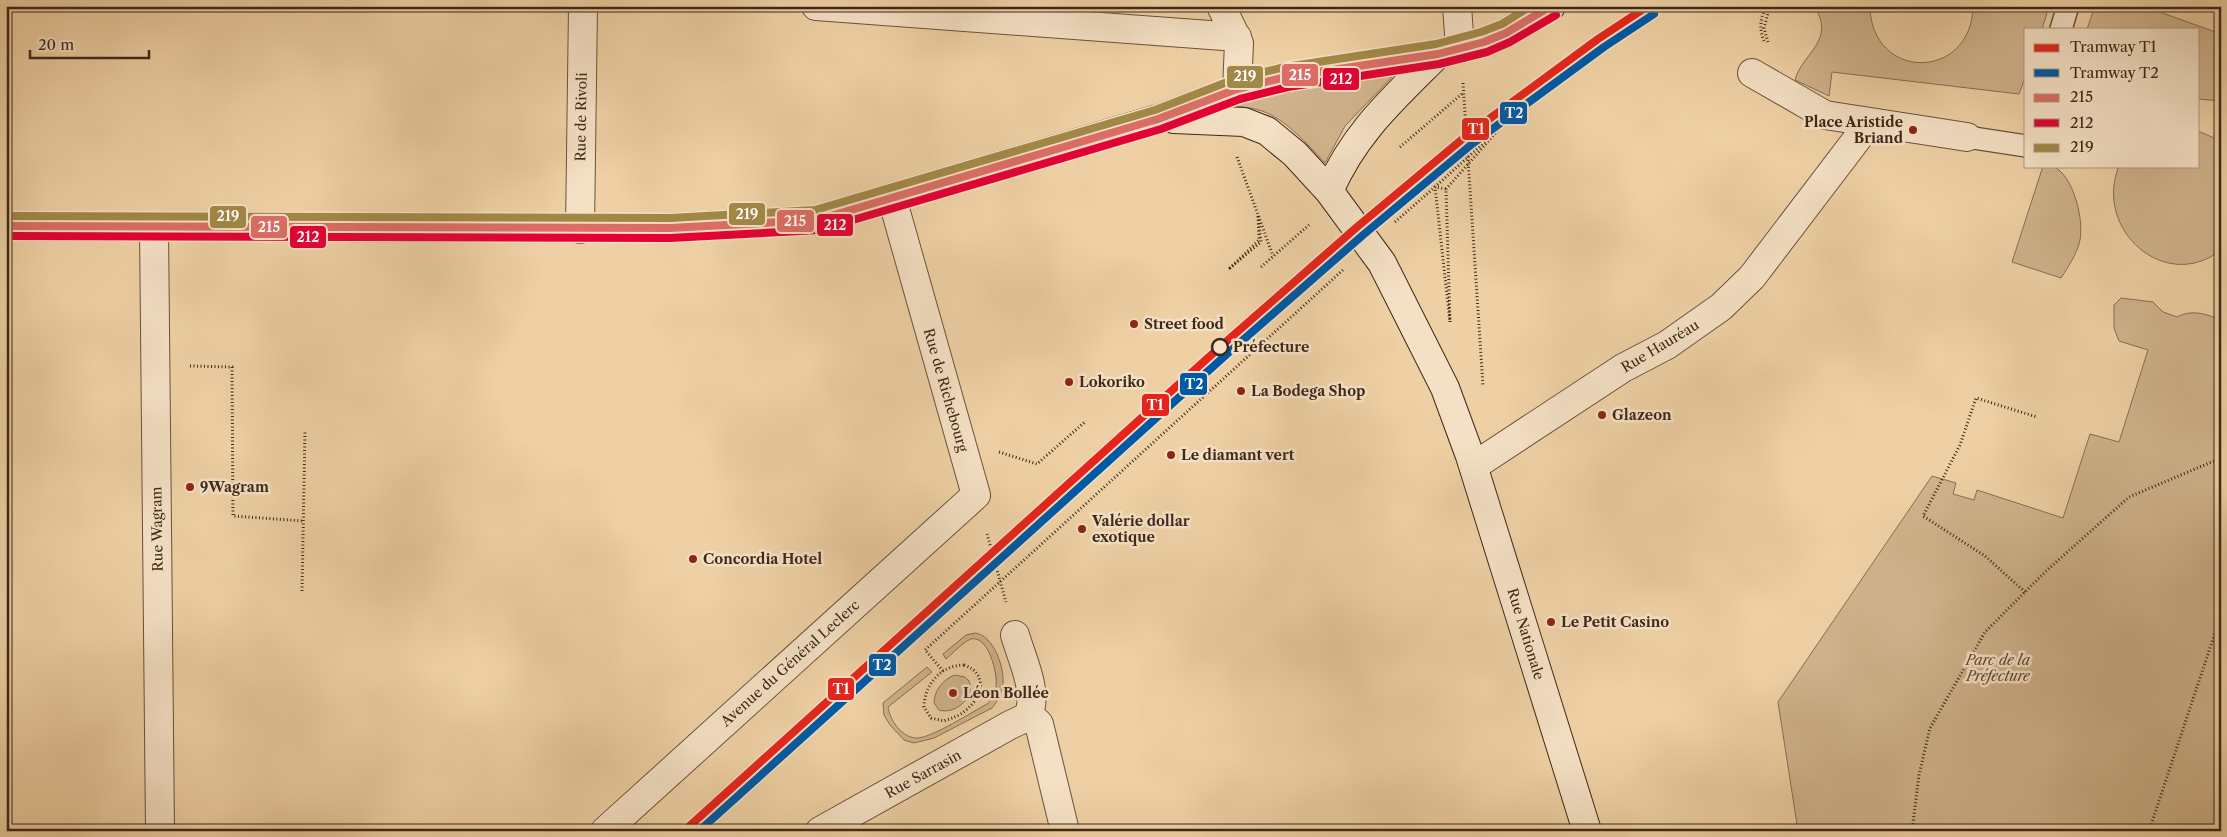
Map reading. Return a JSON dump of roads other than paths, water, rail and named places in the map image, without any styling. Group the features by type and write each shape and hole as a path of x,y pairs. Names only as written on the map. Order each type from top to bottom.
{"street":[{"name":"Rue de Rivoli","path":"580,229 583,6"},
{"path":"816,6 1237,37"},
{"path":"1221,6 1237,37 1240,50 1237,90"},
{"path":"1329,190 1341,163 1380,112 1449,51 1457,6"},
{"path":"6,226 580,229 670,228 817,220 1158,119 1208,110 1237,90 1294,76 1449,51 1506,33 1551,6"},
{"path":"1752,73 1825,115 1967,137"},
{"name":"Rue Nationale","path":"1208,110 1250,123 1267,131 1295,154 1329,190 1382,263 1445,388 1474,466 1586,831"},
{"name":"Rue Hauréau","path":"1474,466 1623,368 1667,345 1721,307 1752,277 1870,122"},
{"name":"Rue de Richebourg","path":"892,198 976,495"},
{"name":"Rue Wagram","path":"154,227 160,831"},
{"name":"Avenue du Général Leclerc","path":"605,831 976,495"},
{"path":"1015,635 1031,690 1032,709 1027,718 1039,724 1065,831"},
{"name":"Rue Sarrasin","path":"820,831 1010,725 1027,718"}],"lane":[{"path":"2061,28 2068,6"},
{"path":"1967,137 2024,141"}],"tram line":[{"name":"T1","path":"684,831 1220,347 1357,227 1466,136 1598,39 1648,6"},
{"name":"T2","path":"699,831 1227,354 1363,235 1472,144 1604,47 1654,14"}],"place":[{"name":"Place Aristide Briand","path":"1913,130"},
{"name":"Street food","path":"1134,324"},
{"name":"Préfecture","path":"1220,347"},
{"name":"Lokoriko","path":"1069,382"},
{"name":"La Bodega Shop","path":"1241,391"},
{"name":"Glazeon","path":"1602,415"},
{"name":"Le diamant vert","path":"1171,455"},
{"name":"9Wagram","path":"190,487"},
{"name":"Valérie dollar exotique","path":"1082,529"},
{"name":"Concordia Hotel","path":"693,559"},
{"name":"Le Petit Casino","path":"1551,622"},
{"name":"Léon Bollée","path":"953,693"}],"park label":[{"name":"Parc de la Préfecture","path":"1998,668"}]}
